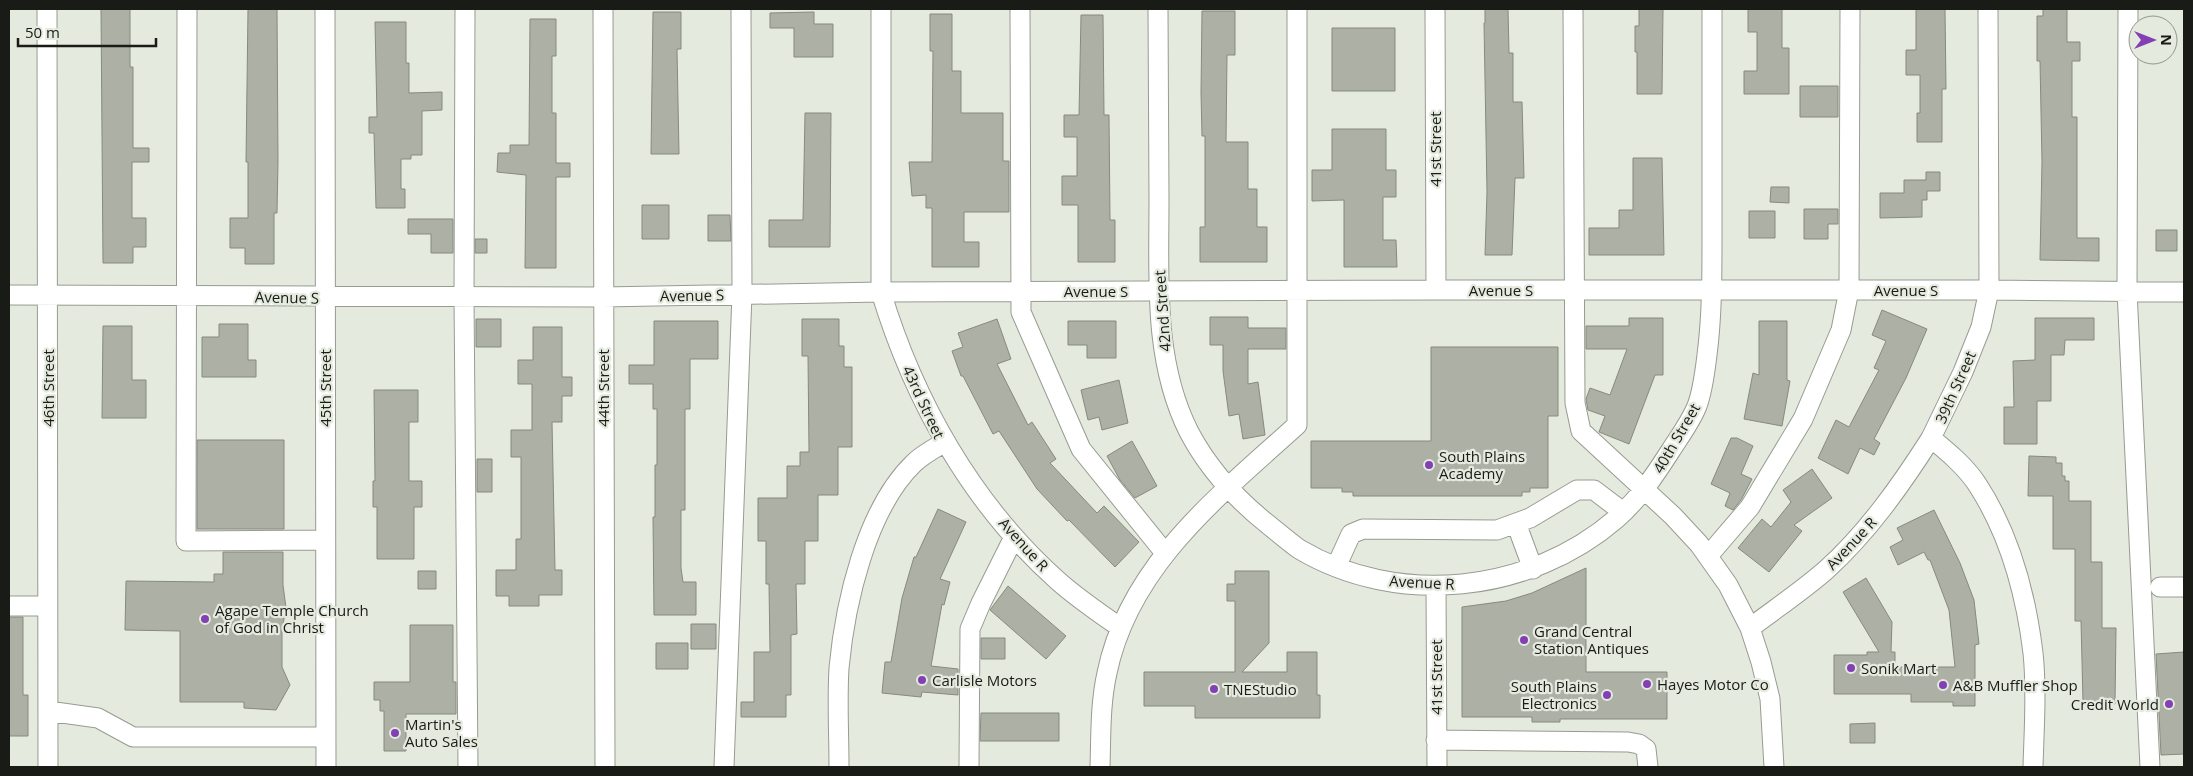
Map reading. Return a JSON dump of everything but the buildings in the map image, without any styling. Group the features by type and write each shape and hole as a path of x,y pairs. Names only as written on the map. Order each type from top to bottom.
{"street":[{"name":"46th Street","path":"47,9 48,767"},
{"path":"186,9 188,296 186,541 325,540"},
{"name":"45th Street","path":"326,9 326,767"},
{"path":"465,9 464,297 468,767"},
{"name":"44th Street","path":"603,9 605,767"},
{"path":"724,767 742,294 741,9"},
{"name":"43rd Street","path":"839,767 839,669 848,605 861,558 877,519 896,484 914,462 945,442 921,397 895,337 881,292 881,9"},
{"path":"1020,9 1021,312 1081,449 1165,553"},
{"name":"42nd Street","path":"1158,9 1159,291 1161,339 1171,383 1189,431 1217,476 1228,488"},
{"path":"1100,767 1101,723 1107,673 1121,628 1156,563 1190,523 1297,425 1297,9"},
{"name":"41st Street","path":"1435,9 1436,290"},
{"path":"1574,9 1575,403 1580,431 1646,489"},
{"name":"40th Street","path":"1712,9 1712,314 1707,360 1699,403 1646,489 1708,556 1728,585 1750,628 1770,699 1774,767"},
{"path":"1708,556 1750,507 1803,420 1841,330 1849,290 1850,9"},
{"name":"39th Street","path":"1988,9 1989,290 1981,327 1963,372 1931,438 1952,456 1977,484 1992,510 2018,578 2033,653 2034,767"},
{"path":"2128,9 2127,291 2150,767"},
{"name":"Avenue S","path":"9,295 603,297 881,292 1296,290 1989,290 2184,292"},
{"name":"Avenue R","path":"1750,628 1826,570 1870,524 1900,485 1931,438"},
{"name":"Avenue R","path":"945,442 974,485 1014,537 1057,580 1121,628"},
{"name":"Avenue R","path":"1228,488 1244,506 1298,548 1336,567 1372,578 1411,585 1436,586 1497,579 1533,568 1578,547 1623,512 1646,489"},
{"path":"1336,567 1351,534 1363,529 1497,530 1530,518 1577,490 1594,490 1623,512"},
{"path":"1516,524 1533,568"},
{"path":"969,767 970,630 981,603 1014,537"},
{"name":"41st Street","path":"1436,586 1436,767"},
{"path":"2160,587 2184,587"},
{"path":"9,606 48,606"},
{"path":"48,711 98,718 133,737 326,737"},
{"path":"1436,740 1628,742 1639,744 1646,749 1648,767"}],"place":[{"name":"South Plains Academy","path":"1429,465"},
{"name":"Agape Temple Church of God in Christ","path":"205,619"},
{"name":"Grand Central Station Antiques","path":"1524,640"},
{"name":"Sonik Mart","path":"1851,668"},
{"name":"Carlisle Motors","path":"922,680"},
{"name":"Hayes Motor Co","path":"1647,684"},
{"name":"A&B Muffler Shop","path":"1943,685"},
{"name":"TNEStudio","path":"1214,689"},
{"name":"South Plains Electronics","path":"1607,695"},
{"name":"Credit World","path":"2169,704"},
{"name":"Martin's Auto Sales","path":"395,733"}]}
